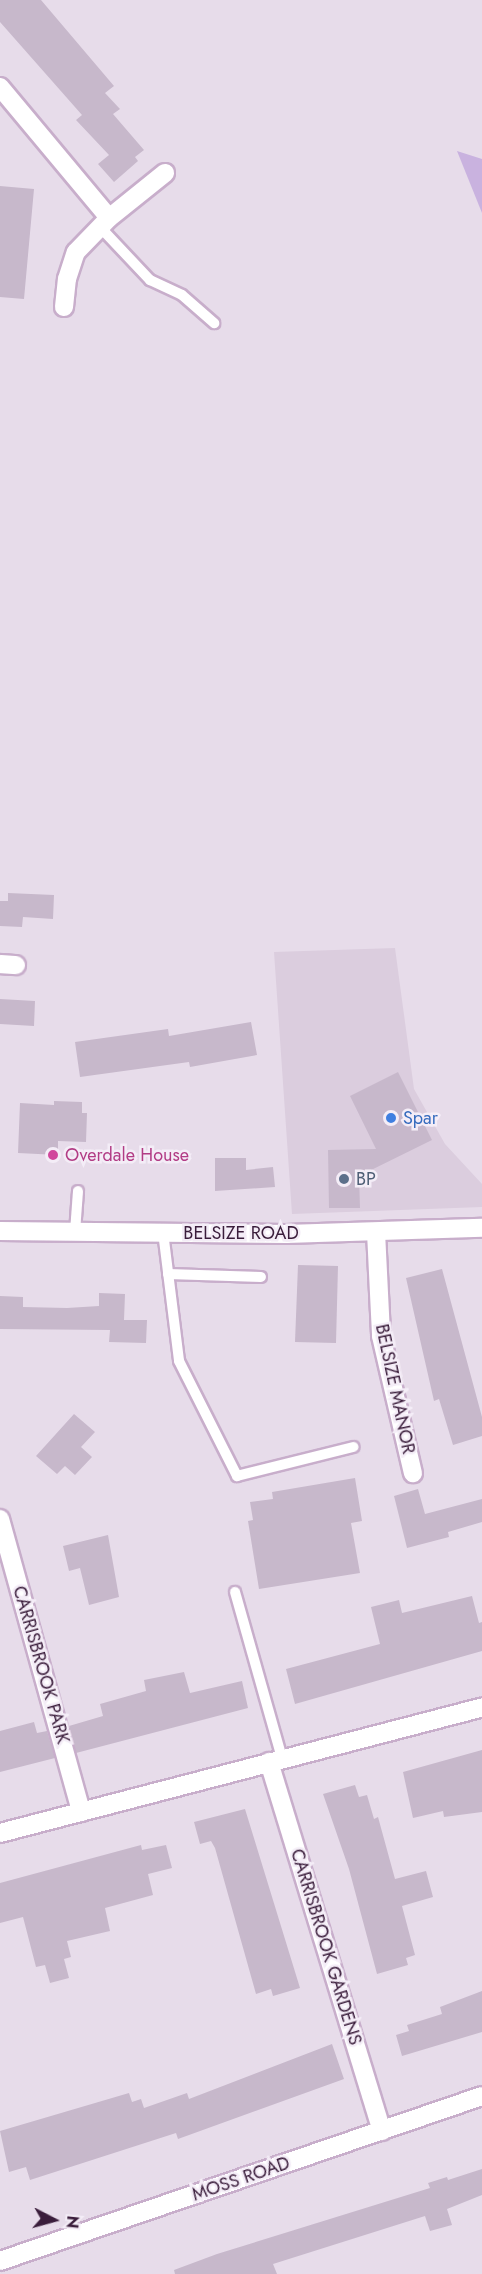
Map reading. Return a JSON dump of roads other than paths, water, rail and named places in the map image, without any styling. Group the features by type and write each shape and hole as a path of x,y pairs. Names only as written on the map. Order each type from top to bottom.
{"street":[{"path":"0,87 105,222"},
{"path":"64,307 67,279 76,252 105,222 165,173"},
{"name":"BELSIZE ROAD","path":"0,1231 376,1232 482,1228"},
{"name":"BELSIZE MANOR","path":"376,1232 381,1336 413,1473"},
{"name":"CARRISBROOK PARK","path":"0,1519 81,1812"},
{"path":"0,1833 482,1707"},
{"name":"CARRISBROOK GARDENS","path":"275,1760 382,2131"},
{"name":"MOSS ROAD","path":"0,2261 482,2096"}],"lane":[{"path":"105,222 150,280 182,295 214,322"},
{"path":"75,1232 78,1191"},
{"path":"163,1232 179,1361 237,1476 353,1447"},
{"path":"168,1274 261,1277"},
{"path":"235,1592 275,1760"}],"place":[{"name":"Spar","path":"391,1118"},
{"name":"Overdale House","path":"53,1155"},
{"name":"BP","path":"344,1179"}]}
